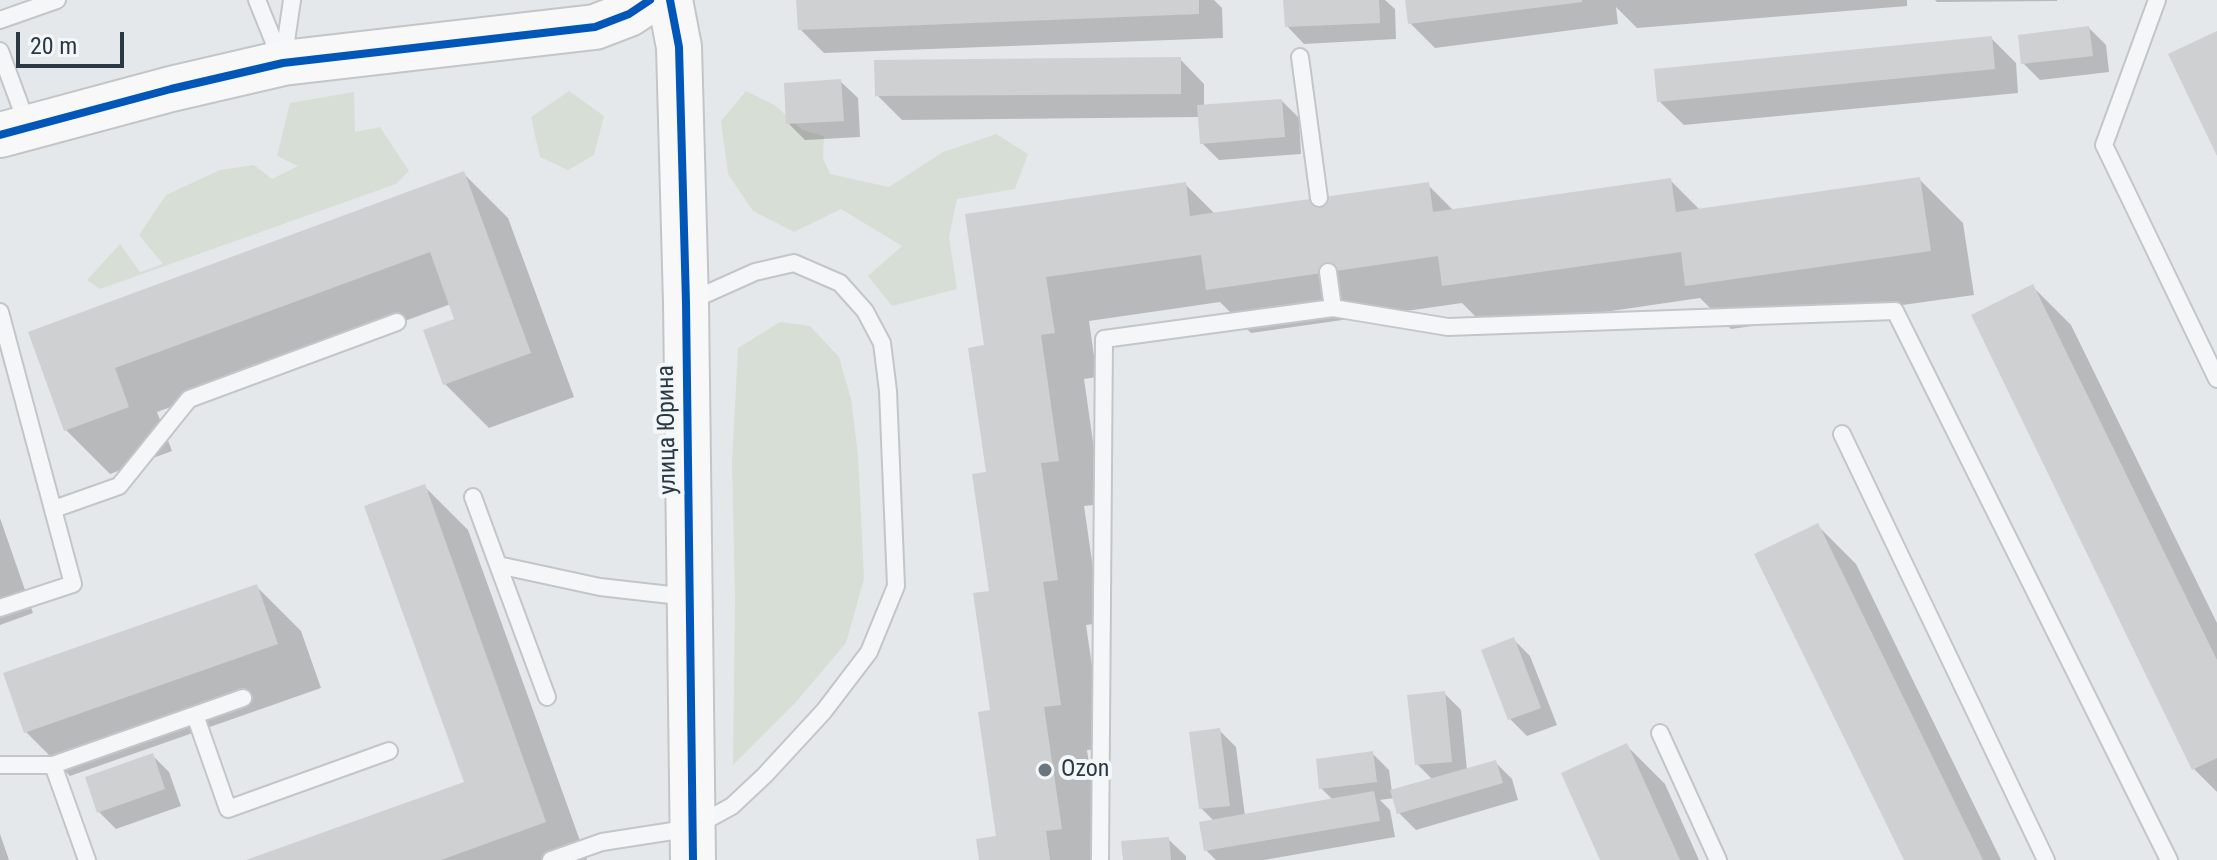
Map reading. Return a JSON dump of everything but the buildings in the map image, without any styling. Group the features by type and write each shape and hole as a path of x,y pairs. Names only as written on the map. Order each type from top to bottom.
{"street":[{"path":"14,130 283,63 595,27 629,14 650,0"},
{"name":"улица Юрина","path":"670,0 679,47 686,303 692,844"}],"lane":[{"path":"0,20 57,0"},
{"path":"257,0 283,63"},
{"path":"283,63 292,0"},
{"path":"2157,0 2104,145 2217,379"},
{"path":"0,51 14,130"},
{"path":"1300,57 1319,198"},
{"path":"551,860 602,842 692,844 765,775 824,711 869,652 896,586 888,391 882,343 865,311 840,283 794,263 755,272 686,303"},
{"path":"1328,272 1333,308"},
{"path":"1100,860 1104,339 1333,308 1448,327 1895,311 2169,860"},
{"path":"0,312 73,584 0,608"},
{"path":"54,509 119,486 189,399 397,322"},
{"path":"1842,434 2046,860"},
{"path":"473,497 547,697"},
{"path":"498,565 600,587 689,598"},
{"path":"0,765 53,765 243,698"},
{"path":"195,715 228,809 389,751"},
{"path":"1660,733 1718,860"},
{"path":"53,765 87,860"}],"shaded area":[{"path":"569,91 604,116 594,155 568,170 540,157 531,117"},
{"path":"746,91 776,106 802,130 824,136 823,158 830,174 889,187 943,152 996,134 1028,154 1015,189 957,199 949,237 957,289 892,306 868,276 902,246 841,209 794,232 753,211 728,174 721,121"},
{"path":"354,92 355,132 380,127 409,171 396,184 100,289 87,280 120,244 140,272 163,264 139,235 166,195 220,170 254,165 272,179 298,166 277,156 290,103"},
{"path":"780,322 810,326 839,357 851,399 858,455 864,579 846,643 796,702 733,765 735,599 732,462 738,348"}],"cycle path":[{"path":"0,135 171,89 283,63 595,27 629,14 650,0"},
{"path":"670,0 679,47 686,303 693,860"}],"place":[{"name":"Ozon","path":"1045,770"}]}
